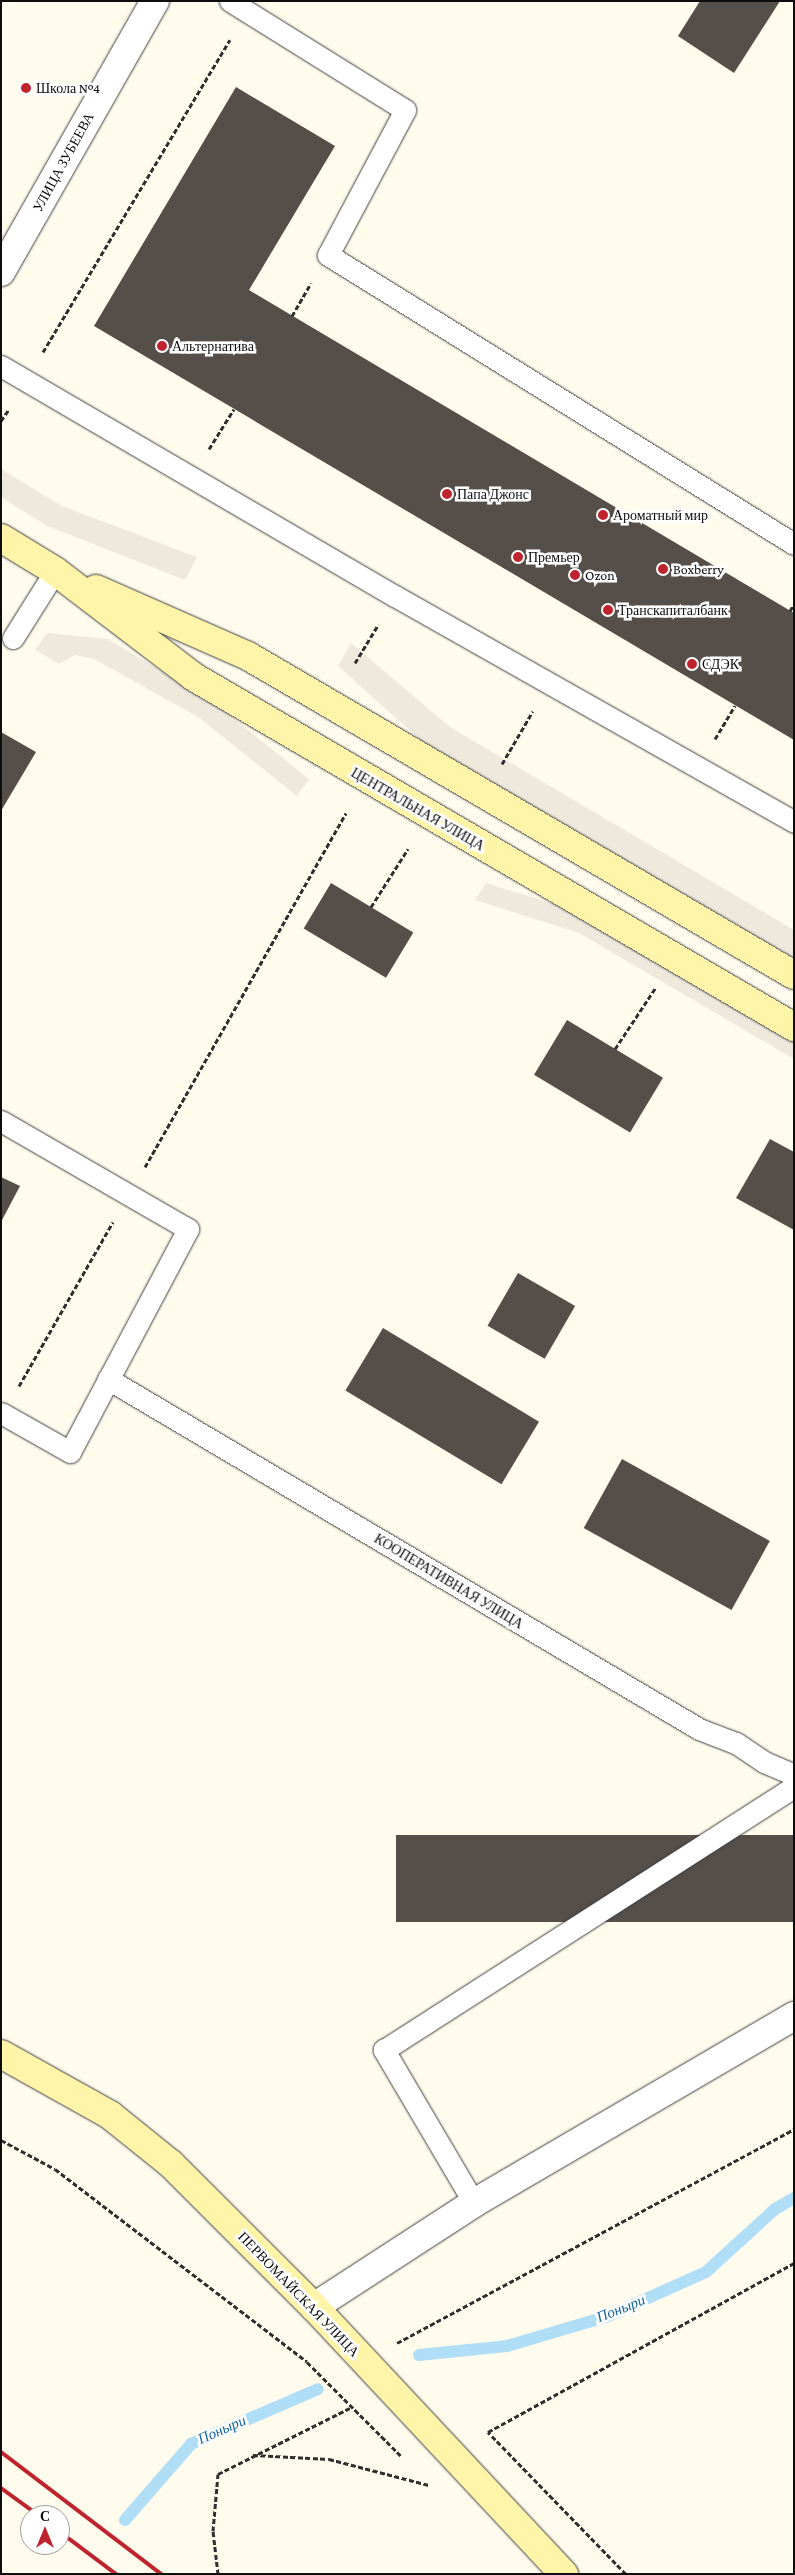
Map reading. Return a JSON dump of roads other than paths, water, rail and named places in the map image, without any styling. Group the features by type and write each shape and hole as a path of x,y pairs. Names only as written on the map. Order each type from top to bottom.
{"main road":[{"name":"ЦЕНТРАЛЬНАЯ УЛИЦА","path":"1,538 56,571 194,677 794,1027"},
{"name":"ЦЕНТРАЛЬНАЯ УЛИЦА","path":"56,571 248,656 794,975"},
{"name":"ПЕРВОМАЙСКАЯ УЛИЦА","path":"1,2054 110,2115 171,2164 314,2307 564,2574"}],"street":[{"name":"УЛИЦА ЗУБЕЕВА","path":"1,272 155,1"},
{"path":"314,2307 474,2203 794,2016"}],"lane":[{"path":"238,7 405,110 328,255 794,544"},
{"path":"1,366 540,680 794,822"},
{"path":"14,638 56,571"},
{"path":"1,1121 188,1229 70,1452 2,1414"},
{"name":"КООПЕРАТИВНАЯ УЛИЦА","path":"108,1379 699,1729 736,1743 764,1762 794,1775"},
{"path":"474,2203 384,2050 794,1787"}],"waterway":[{"name":"Поныри","path":"419,2355 507,2346 608,2316 706,2272 775,2209 794,2198"},
{"name":"Поныри","path":"125,2520 191,2444 318,2389"}],"railway":[{"path":"1,2452 161,2574"},
{"path":"1,2488 24,2505"},
{"path":"70,2540 116,2574"}],"place":[{"name":"Школа №4","path":"26,88"},
{"name":"Альтернатива","path":"162,346"},
{"name":"Папа Джонс","path":"447,494"},
{"name":"Ароматный мир","path":"603,515"},
{"name":"Премьер","path":"518,557"},
{"name":"Boxberry","path":"663,569"},
{"name":"Ozon","path":"575,575"},
{"name":"Транскапиталбанк","path":"608,610"},
{"name":"СДЭК","path":"692,664"}]}
